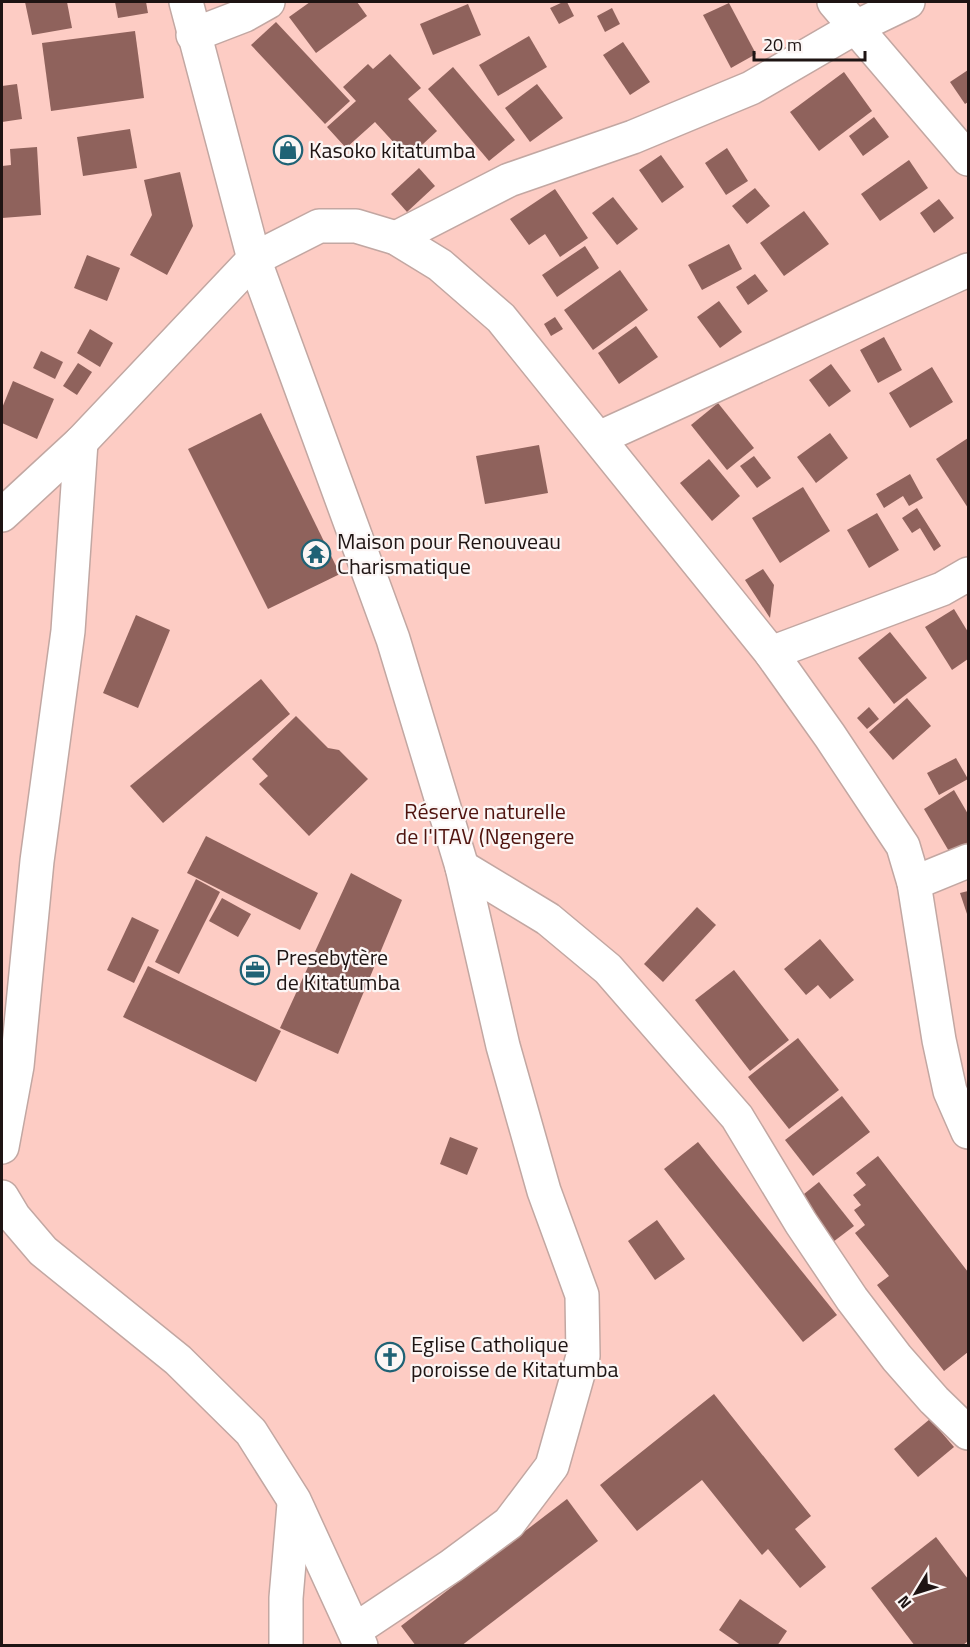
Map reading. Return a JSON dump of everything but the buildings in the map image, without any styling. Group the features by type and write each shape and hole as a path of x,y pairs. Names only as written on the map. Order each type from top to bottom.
{"street":[{"path":"2,1197 43,1251 177,1360 251,1432 294,1500 358,1638 509,1523 552,1466 583,1356 582,1295 544,1191 506,1057 462,867 393,639 255,259 186,2"},
{"path":"193,35 244,15 268,2"},
{"path":"834,2 969,159"},
{"path":"396,238 509,180 633,136 751,88 856,27 908,2"},
{"path":"2,515 81,442 255,259 319,226 356,226 396,238 440,265 501,318 771,653 830,736 903,846 914,883 941,1050 950,1091 969,1132"},
{"path":"599,438 969,270"},
{"path":"2,1147 17,1066 37,861 68,631 81,442"},
{"path":"771,653 942,589 969,574"},
{"path":"914,883 969,861"},
{"path":"462,867 548,919 608,969 737,1117 801,1223 852,1299 897,1358 934,1400 969,1433"},
{"path":"286,1646 286,1598 294,1500"}],"green space":[{"name":"Réserve naturelle de l'ITAV (Ngengere","path":"2,2 968,2 968,1645 2,1646"}],"place":[{"name":"Kasoko kitatumba","path":"288,150"},
{"name":"Maison pour Renouveau Charismatique","path":"316,554"},
{"name":"Presebytère de Kitatumba","path":"255,970"},
{"name":"Eglise Catholique poroisse de Kitatumba","path":"390,1357"}]}
